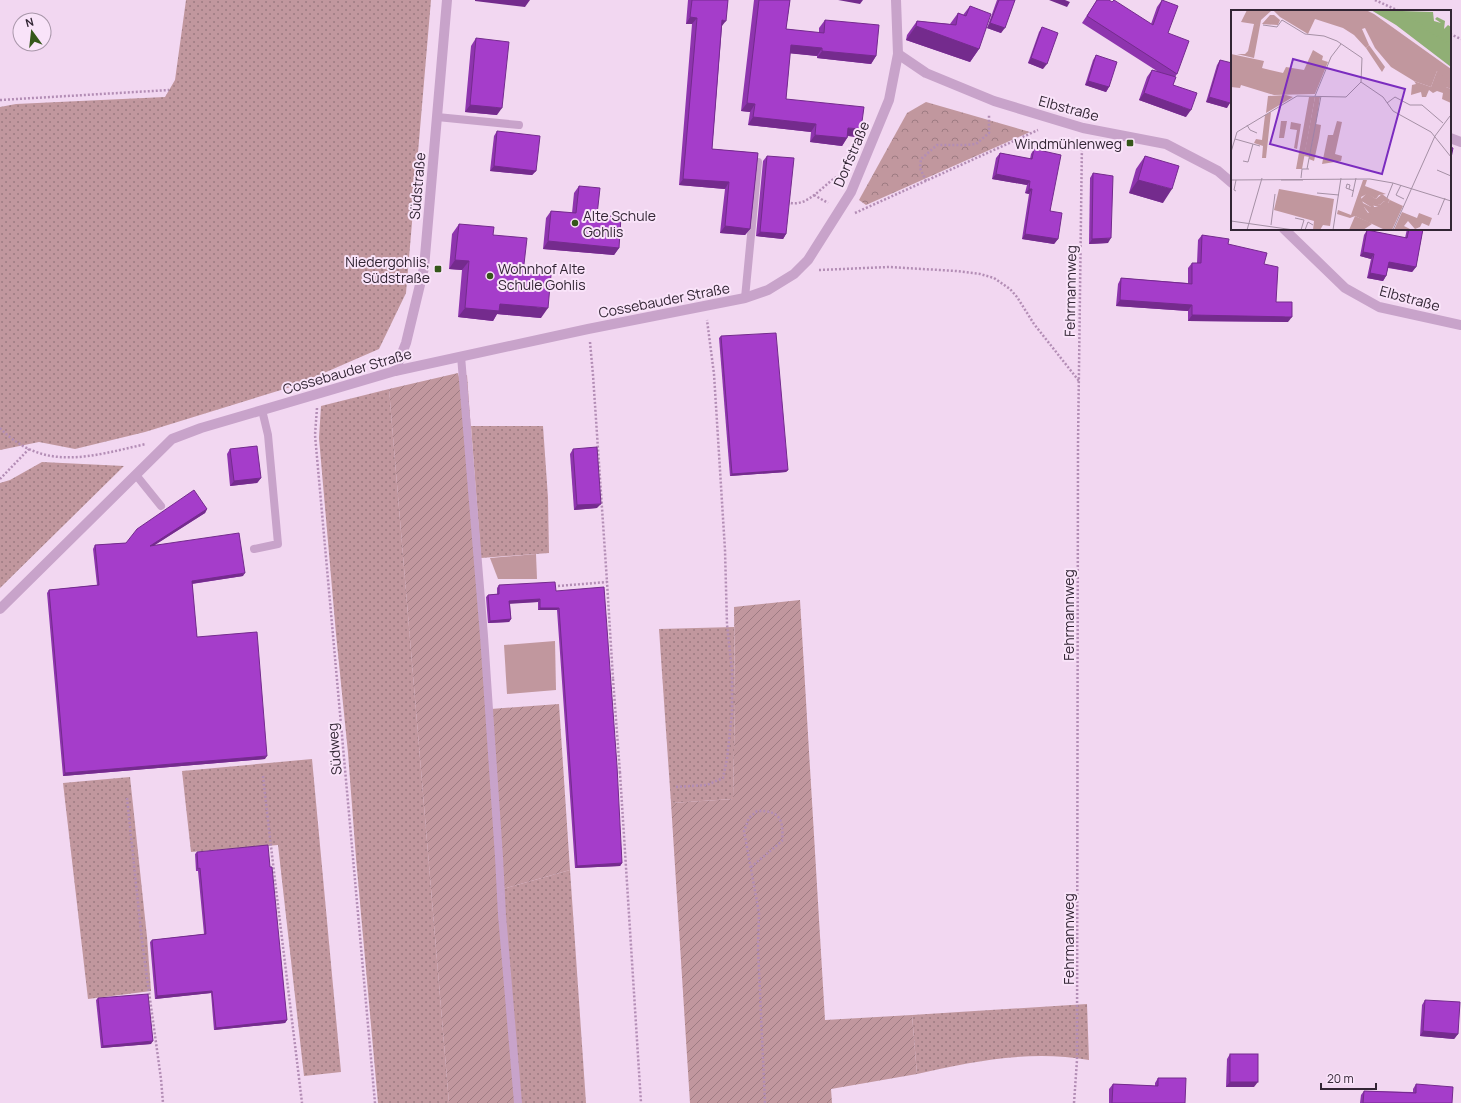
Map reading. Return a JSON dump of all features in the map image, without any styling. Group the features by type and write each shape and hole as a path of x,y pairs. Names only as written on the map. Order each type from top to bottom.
{"street":[{"name":"Südstraße","path":"395,371 406,343 424,268 447,0"},
{"name":"Dorfstraße","path":"768,290 794,274 808,260 851,192 888,100 898,54 896,0"},
{"name":"Elbstraße","path":"898,54 926,73 994,101 1083,128 1166,144 1218,171 1231,183"},
{"path":"1451,138 1461,142"},
{"name":"Elbstraße","path":"1285,230 1345,288 1379,307 1461,325"},
{"name":"Cossebauder Straße","path":"0,608 172,439 201,428 395,371 588,329 745,298 768,290"}],"lane":[{"path":"437,116 519,125"},
{"path":"745,298 758,162"},
{"path":"461,356 484,636 502,915 518,1103"},
{"path":"254,549 278,544 268,435 262,410"},
{"path":"136,475 161,506"}],"path":[{"path":"1375,0 1398,10"},
{"path":"1451,34 1461,39"},
{"path":"0,100 169,90"},
{"path":"926,181 920,168 921,159 937,144 976,144 989,133 989,114 994,101"},
{"path":"835,217 848,216 1042,128 1050,118"},
{"name":"Fehrmannweg","path":"1074,1103 1077,1052 1079,381 1083,128"},
{"path":"786,202 790,203 806,200 836,176 847,172 859,172"},
{"path":"801,267 811,270 889,267 956,271 980,274 994,278 1010,289 1017,297 1034,324 1079,381"},
{"path":"676,787 707,785 723,778 727,759 732,713 732,670 727,624 721,478 714,374 710,333 705,306"},
{"path":"588,329 594,375 641,1103"},
{"name":"Südweg","path":"318,393 315,434 375,1103"},
{"path":"0,428 17,443 29,449 46,455 80,458 172,439"},
{"path":"0,479 29,449"},
{"path":"558,586 607,582"},
{"path":"606,679 613,679"},
{"path":"612,774 620,773"},
{"path":"263,776 274,882 285,957 302,1103"},
{"path":"127,798 142,941 163,1103"},
{"path":"751,867 782,841 783,828 781,820 774,814 767,811 757,811 749,818 744,831 759,913 758,948 765,1103"}],"green space":[{"path":"186,0 431,0 406,293 379,349 294,386 145,432 75,449 39,442 0,450 0,107 16,104 165,97 175,80"},
{"path":"926,102 1030,132 866,205 859,200 907,113"},
{"path":"458,373 459,377 467,375 491,709 559,704 570,870 503,889 521,1103 449,1103 389,389"},
{"path":"389,389 449,1103 378,1103 319,438 321,406"},
{"path":"471,426 543,426 548,498 549,553 481,558"},
{"path":"42,462 124,466 0,588 0,483 10,480"},
{"path":"536,554 537,579 498,579 490,558"},
{"path":"800,600 825,1020 912,1015 917,1074 831,1089 832,1103 690,1103 671,803 733,799 735,701 734,607"},
{"path":"734,627 735,701 733,799 671,803 659,629"},
{"path":"555,641 556,690 507,694 504,645"},
{"path":"312,759 341,1072 304,1076 278,845 191,852 182,771"},
{"path":"130,777 147,937 151,991 88,999 63,783"},
{"path":"570,870 586,1103 521,1103 503,889"},
{"path":"1087,1004 1089,1060 1046,1056 1002,1058 917,1074 912,1015"}],"building":[{"path":"692,0 728,0 726,21 722,20 712,149 758,153 750,229 725,226 729,182 683,179 697,18 690,17"},
{"path":"759,0 790,0 786,29 824,33 825,20 879,25 876,56 822,51 822,48 791,45 786,99 864,107 861,129 848,128 847,138 815,135 816,124 753,117 755,104 747,103"},
{"path":"999,0 1015,0 1005,28 990,23"},
{"path":"1097,0 1109,0 1112,2 1114,0 1153,25 1162,0 1178,6 1168,33 1189,41 1177,74 1087,16"},
{"path":"970,6 991,14 979,49 916,26 917,21 956,25 958,13 966,16"},
{"path":"1042,27 1058,33 1047,64 1031,58"},
{"path":"476,38 509,42 502,108 470,105"},
{"path":"1096,55 1117,62 1109,87 1088,81"},
{"path":"1220,60 1231,63 1230,103 1209,97"},
{"path":"1152,70 1176,77 1173,85 1197,93 1191,110 1144,93"},
{"path":"497,131 540,136 536,171 494,166"},
{"path":"1451,147 1453,148 1451,158"},
{"path":"1034,149 1061,155 1050,211 1062,213 1058,239 1025,234 1032,189 1029,189 1030,181 996,174 1000,153 1032,159"},
{"path":"767,156 794,158 786,234 760,232"},
{"path":"1145,156 1179,166 1172,189 1138,180"},
{"path":"1093,173 1113,176 1111,238 1092,239"},
{"name":"Alte Schule Gohlis","path":"579,186 600,188 597,215 621,217 619,248 548,241 551,211 576,213"},
{"name":"Wohnhof Alte Schule Gohlis","path":"459,224 494,227 493,235 527,238 523,273 551,275 548,308 500,304 499,311 465,308 469,261 455,260"},
{"path":"1367,230 1407,238 1409,230 1423,230 1416,267 1389,262 1386,276 1370,273 1374,254 1363,252"},
{"path":"1202,235 1229,239 1228,244 1267,253 1264,264 1278,267 1276,302 1292,302 1292,317 1192,315 1192,305 1120,300 1121,278 1192,284 1192,263 1201,263"},
{"path":"776,333 788,470 732,474 721,336"},
{"path":"257,446 261,478 234,481 230,449"},
{"path":"597,447 601,504 577,505 573,449"},
{"path":"194,490 207,509 150,546 239,533 245,573 192,581 197,637 257,632 267,756 65,773 49,590 99,585 95,545 126,543 137,529"},
{"path":"555,582 556,591 604,587 617,766 622,863 577,866 559,608 540,608 540,599 509,601 511,619 490,621 488,595 499,594 499,585"},
{"path":"268,845 270,867 272,867 287,1020 216,1028 212,991 157,996 152,940 206,934 200,868 198,869 197,852"},
{"path":"148,994 153,1041 103,1046 98,998"},
{"path":"1425,1000 1460,1002 1458,1034 1423,1031"},
{"path":"1230,1054 1258,1054 1258,1082 1230,1082"},
{"path":"1158,1078 1186,1078 1185,1103 1112,1103 1113,1084 1158,1086"},
{"path":"1416,1084 1453,1087 1452,1103 1363,1103 1364,1091 1416,1093"}],"place":[{"name":"Windmühlenweg","path":"1130,143"},
{"name":"Alte Schule Gohlis","path":"575,223"},
{"name":"Niedergohlis, Südstraße","path":"438,269"},
{"name":"Wohnhof Alte Schule Gohlis","path":"490,276"}]}
